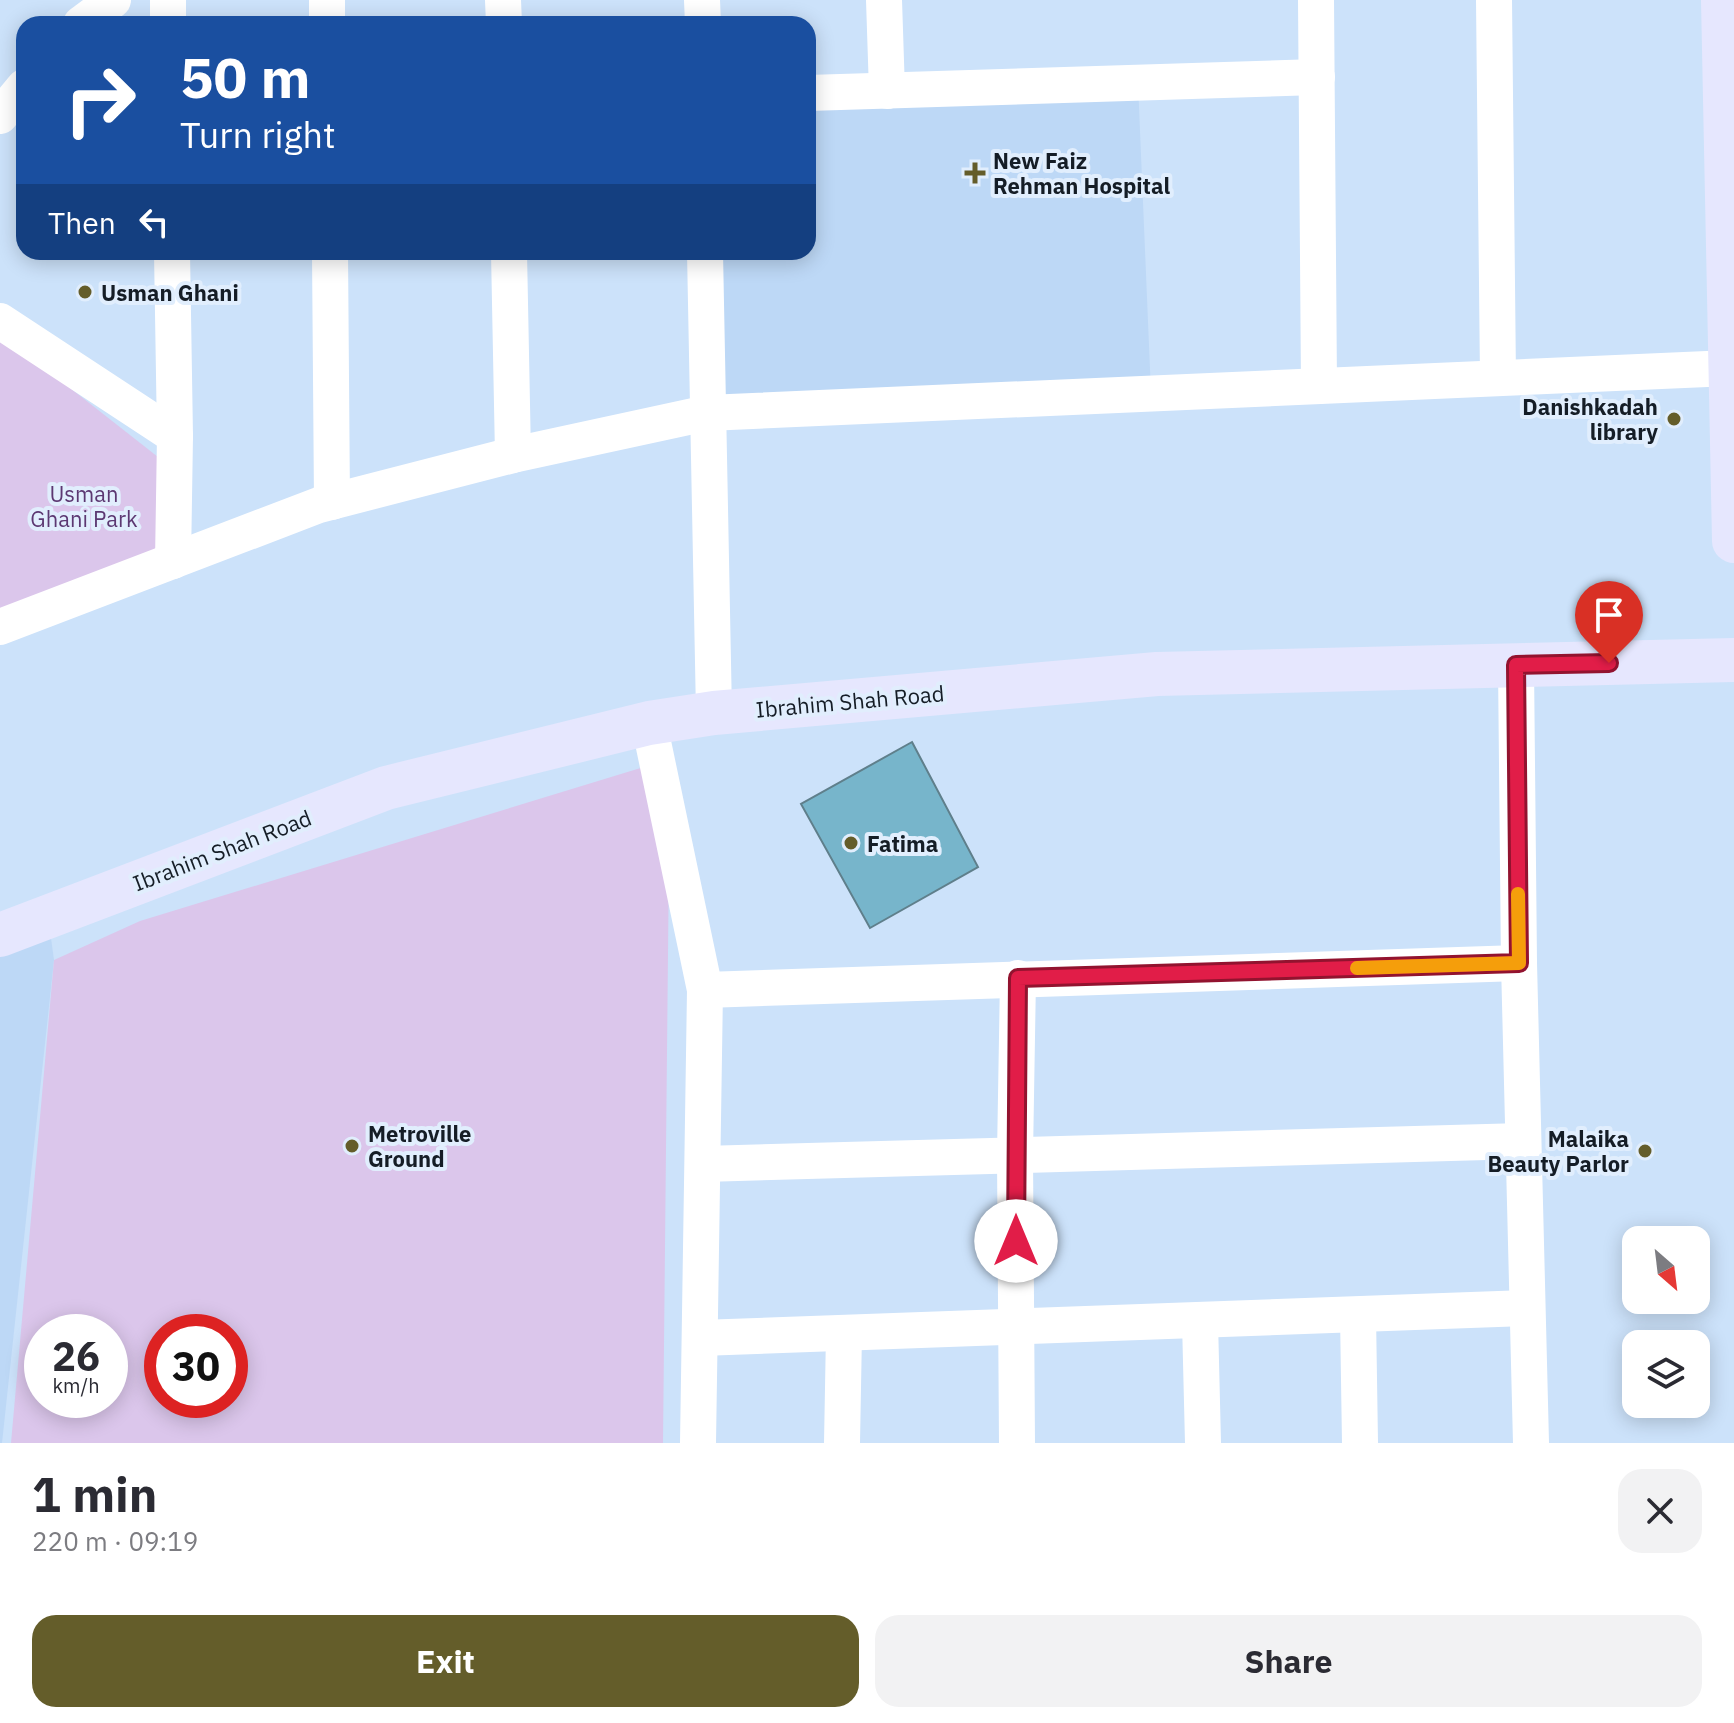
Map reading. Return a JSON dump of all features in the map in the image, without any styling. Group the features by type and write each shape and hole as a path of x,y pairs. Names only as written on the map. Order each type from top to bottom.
{"street":[{"path":"92,16 113,0"},
{"path":"884,0 887,91"},
{"path":"1316,0 1319,386"},
{"path":"1494,0 1498,378"},
{"path":"1723,0 1734,541"},
{"path":"816,93 1317,77"},
{"path":"0,116 16,97"},
{"path":"172,260 173,561"},
{"path":"330,260 332,502"},
{"path":"509,260 513,455"},
{"path":"705,260 714,713"},
{"path":"0,321 175,436"},
{"path":"0,627 332,502 513,455 707,413 1730,368"},
{"name":"Ibrahim Shah Road","path":"0,935 386,788 649,723 714,713 1157,674 1734,660"},
{"path":"1516,665 1519,963 1531,1443"},
{"path":"649,723 705,990 698,1443"},
{"path":"705,990 1519,963"},
{"path":"1017,1443 1015,1155 1018,978"},
{"path":"703,1164 1523,1141"},
{"path":"700,1338 1527,1308"},
{"path":"1358,1315 1360,1443"},
{"path":"1200,1321 1203,1443"},
{"path":"842,1443 844,1333"}],"shaded area":[{"name":"New Faiz Rehman Hospital","path":"1138,83 1151,393 707,413 705,260 816,260 816,93"},
{"path":"48,916 54,960 0,1443 0,935"}],"green space":[{"name":"Usman Ghani Park","path":"0,333 172,468 173,561 0,627"},
{"name":"Metroville Ground","path":"670,759 663,1443 11,1443 54,960 140,921"}],"building":[{"path":"912,742 978,867 870,928 801,804"}],"slow traffic":[{"path":"1357,968 1519,963 1518,894"}],"place":[{"name":"New Faiz Rehman Hospital","path":"975,173"},
{"name":"Usman Ghani","path":"85,292"},
{"name":"Danishkadah library","path":"1674,419"},
{"name":"Fatima","path":"851,843"},
{"name":"Metroville Ground","path":"352,1146"},
{"name":"Malaika Beauty Parlor","path":"1645,1151"}],"route":[{"path":"1016,1241 1018,978 1519,963 1516,665 1609,663"}]}
